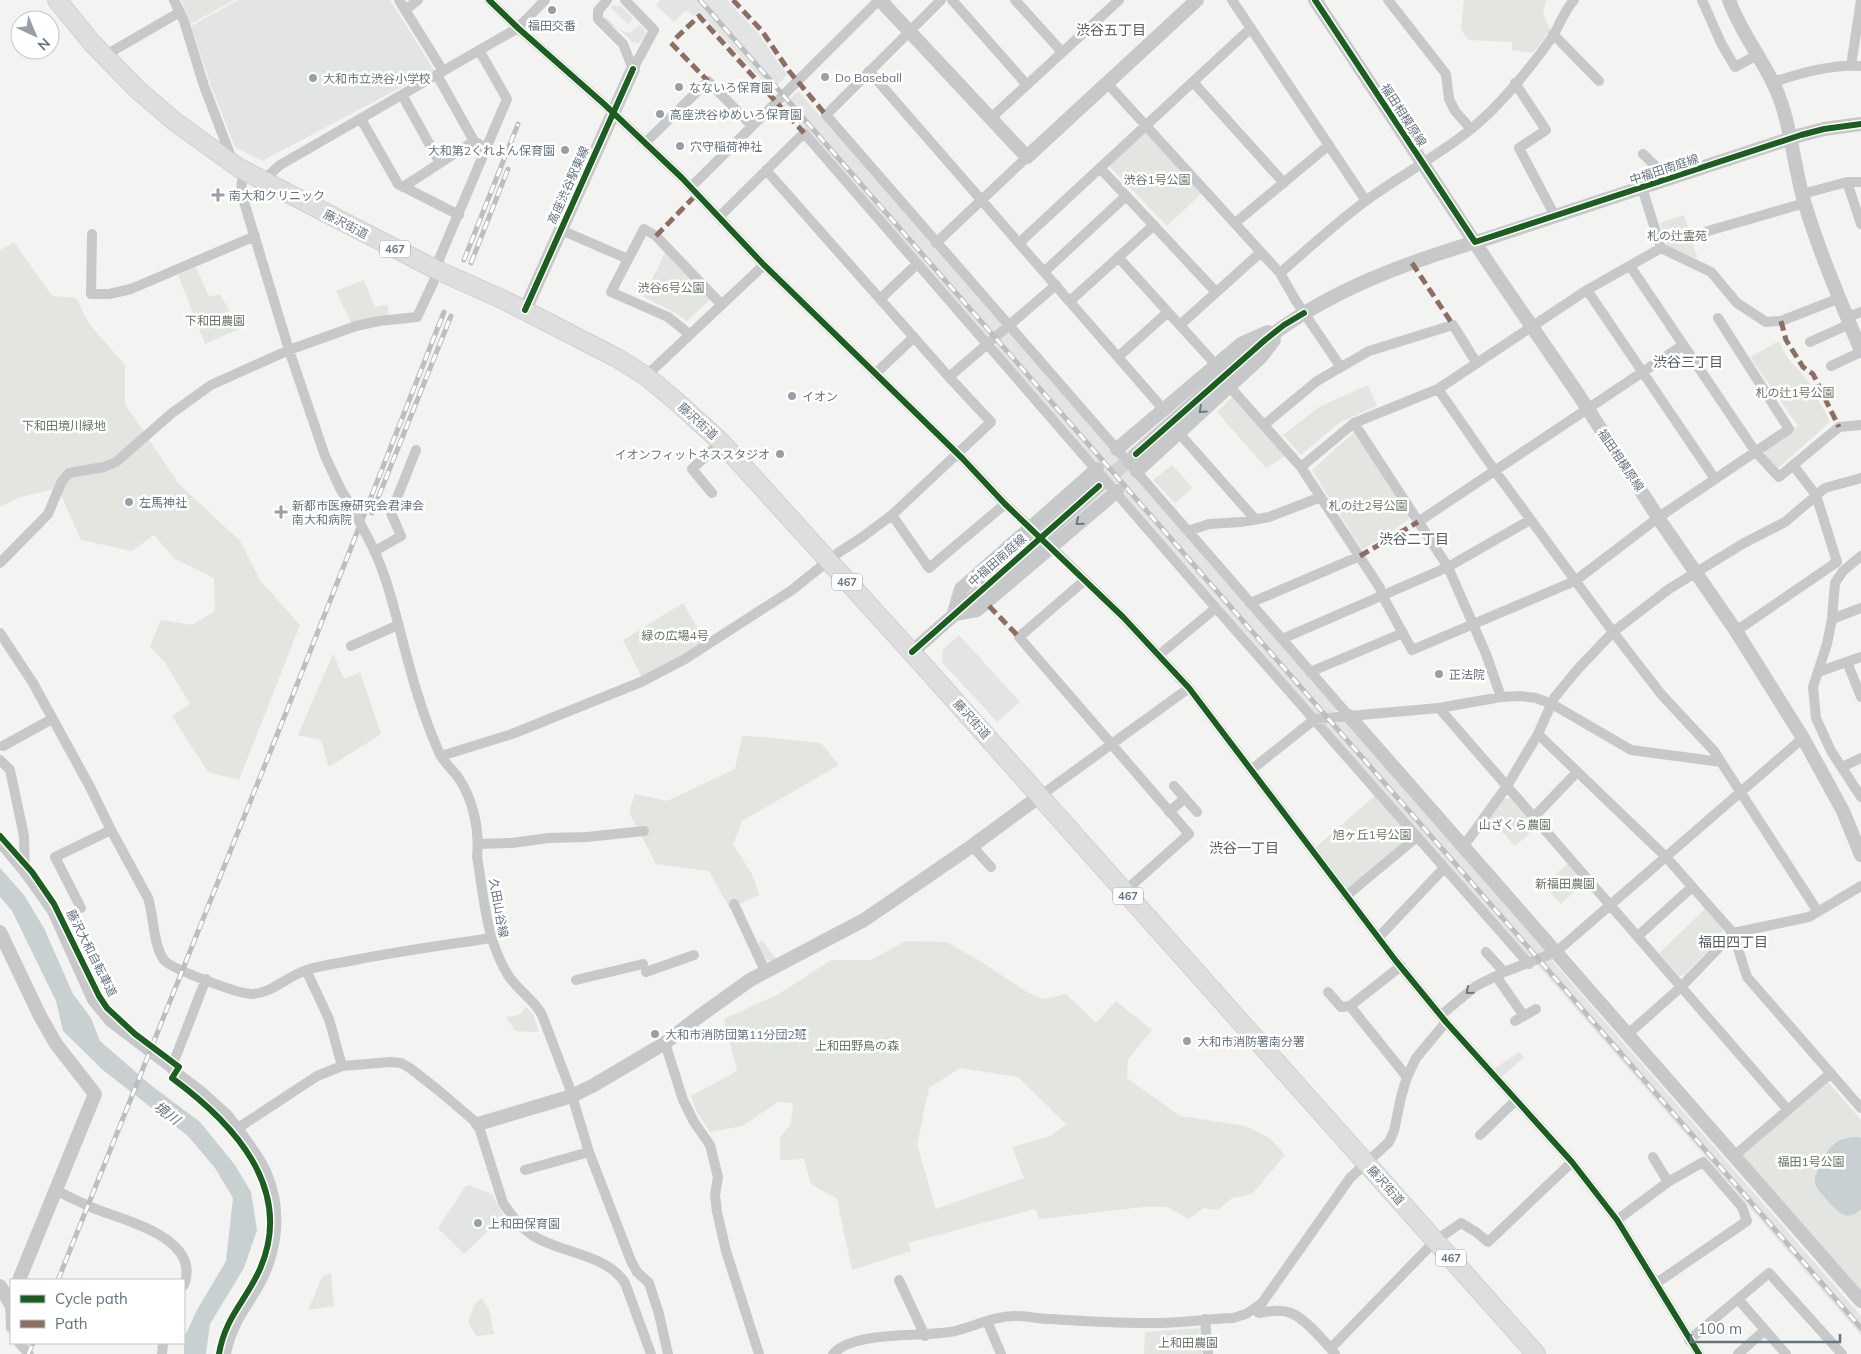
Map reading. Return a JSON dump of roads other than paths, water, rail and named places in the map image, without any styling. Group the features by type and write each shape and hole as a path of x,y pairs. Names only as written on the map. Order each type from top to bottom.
{"highway":[{"name":"藤沢街道","path":"57,0 104,56 138,90 174,121 240,169 437,270 525,310 617,358 646,376 721,442 912,652 1536,1354"}],"street":[{"path":"174,0 180,12 204,86 240,169"},
{"path":"399,0 440,73 474,141 487,149"},
{"path":"405,10 418,0"},
{"path":"489,0 604,104 691,187 764,265 957,454 1005,504 1124,617 1189,688 1400,966 1443,1018 1572,1162 1617,1220 1689,1340 1700,1354"},
{"path":"266,183 270,174 280,166 518,28 545,0"},
{"path":"607,0 598,11 598,19 623,44 633,69"},
{"name":"高座渋谷駅東線","path":"525,310 612,113 654,30 624,0"},
{"path":"691,187 880,0 1027,157"},
{"path":"940,0 826,115 1008,326 1118,449 1310,672 1861,1301"},
{"path":"952,0 1027,85"},
{"path":"1015,0 1062,52"},
{"path":"991,118 1119,0"},
{"path":"936,243 1197,0"},
{"path":"1232,0 1366,200"},
{"name":"福田相模原線","path":"1315,0 1736,631 1803,738 1843,811 1861,855"},
{"path":"1388,0 1446,74 1450,99 1455,111 1471,129"},
{"path":"1280,273 1366,200 1471,129 1499,103 1553,34 1565,11 1574,0"},
{"path":"1702,0 1721,43 1735,68 1759,54"},
{"path":"1773,82 1804,73 1856,66 1861,0"},
{"path":"1732,1 1745,34 1759,54 1773,82 1782,106 1803,198 1840,298 1853,318 1861,351 1831,366"},
{"path":"104,56 180,12"},
{"path":"1019,243 1251,28"},
{"path":"1553,34 1599,81"},
{"path":"623,44 635,47 647,43"},
{"path":"0,563 48,514 62,481 69,473 104,467 116,462 172,413 206,388 289,350 356,326 379,321 417,318 437,270 440,257 507,99 479,50"},
{"path":"869,71 1164,410"},
{"path":"645,143 708,81 752,126"},
{"path":"1193,82 1284,183"},
{"path":"1107,83 1280,273 1296,301 1340,366"},
{"path":"1516,83 1546,130 1519,148 1556,216"},
{"path":"402,95 440,163"},
{"path":"361,119 398,184 459,215"},
{"name":"中福田南庭線","path":"1136,454 1284,325 1375,276 1790,139 1824,129 1861,124"},
{"path":"719,217 804,133 1117,491 1216,608 1529,964"},
{"path":"403,186 474,141"},
{"path":"1235,223 1329,145"},
{"path":"1643,154 1669,179"},
{"path":"1100,168 1216,292"},
{"name":"久田山谷線","path":"240,169 241,189 289,350 328,463 375,551 390,590 422,710 440,756 458,777 469,797 473,811 478,844 477,857 491,938 508,976 537,1005 542,1015 572,1096 590,1152 634,1268 649,1283 659,1314 668,1354"},
{"path":"440,756 512,734 641,682 685,659 771,604 892,515 991,422 766,170"},
{"path":"1847,182 1861,224"},
{"path":"1694,235 1847,182 1861,182"},
{"path":"1642,188 1661,248 1711,272 1737,303 1766,322 1781,321 1840,298"},
{"path":"1044,272 1126,196"},
{"path":"1070,301 1154,226"},
{"path":"689,334 668,317 611,292 644,228 656,236 721,304"},
{"path":"561,230 628,259"},
{"path":"92,234 91,294 109,294 131,289 255,236"},
{"path":"1301,467 1354,423 1438,388 1587,290 1661,248"},
{"path":"1180,325 1261,252"},
{"path":"1118,257 1216,365"},
{"path":"880,299 917,264"},
{"path":"646,376 764,265"},
{"path":"1630,266 1755,451 1779,477 1839,427 1861,425"},
{"path":"949,377 1056,285"},
{"path":"1587,290 1715,480"},
{"path":"1118,357 1168,312"},
{"path":"1229,386 1301,467 1380,588 1412,650 1575,581 1659,518 1789,429 1718,318"},
{"path":"1810,342 1853,318"},
{"path":"1118,449 1241,344 1284,325"},
{"path":"1137,472 1261,357 1284,325"},
{"path":"1264,425 1340,366 1370,351 1453,325 1476,362"},
{"path":"875,374 914,338"},
{"path":"1418,522 1683,345"},
{"path":"1438,388 1530,520 1613,632 1661,694 1714,751 1818,912"},
{"path":"1354,423 1448,567 1473,623 1501,697"},
{"path":"1178,432 1255,519"},
{"path":"712,493 692,468 721,442"},
{"path":"375,551 402,536 392,513 416,450"},
{"path":"1736,631 1837,562 1816,495 1793,465"},
{"path":"1097,469 1033,530 962,589 954,614 977,610 1048,545 1117,491"},
{"path":"1464,847 1507,786 1538,734 1554,698 1613,632 1669,588 1744,543 1784,522 1825,488 1861,478"},
{"name":"中福田南庭線","path":"912,652 1099,486"},
{"path":"1188,531 1209,524 1269,517 1321,497"},
{"path":"892,515 929,568 1005,504"},
{"path":"1282,639 1448,567 1530,520"},
{"path":"1250,603 1360,556"},
{"path":"1861,556 1843,571 1835,583 1832,619 1827,644 1813,687 1816,718 1832,751 1861,797"},
{"path":"1085,580 1019,637 1188,834 1124,892"},
{"path":"1159,655 1216,608"},
{"path":"1832,619 1861,608"},
{"path":"351,646 398,625"},
{"path":"0,633 33,683 90,785 111,830 148,898 152,909 158,950 165,961 174,968 238,992 250,994 264,993 306,970 412,949 491,938"},
{"path":"1310,672 1403,633"},
{"path":"1818,672 1861,657"},
{"path":"1847,662 1861,697"},
{"path":"478,1124 572,1096 665,1043 721,1000 765,971 864,920 972,846 1189,688"},
{"path":"1251,770 1314,719 1439,708 1501,697 1520,696 1536,698 1552,704 1630,750 1721,762"},
{"path":"1439,708 1788,1110"},
{"path":"3,746 52,719"},
{"path":"1538,734 1666,856 1732,933 1747,977 1861,1108"},
{"path":"833,1354 838,1348 864,1339 925,1336 951,1332 987,1321 1015,1316 1077,1321 1140,1323 1233,1318 1254,1309 1262,1303 1350,1178 1389,1142 1394,1131 1407,1077 1416,1058 1443,1018 1476,986 1500,974 1556,952 1803,738"},
{"path":"1842,768 1861,758"},
{"path":"0,760 10,770 24,836 25,873"},
{"path":"1534,817 1577,772"},
{"path":"1174,786 1196,812"},
{"path":"1169,812 1185,798"},
{"path":"81,908 55,857 111,830"},
{"path":"478,844 512,843 539,839 587,837 644,831"},
{"path":"1346,896 1417,837"},
{"path":"0,843 25,873 52,911 92,1000 98,1008 110,1022 200,1090 227,1114 268,1175 274,1198 277,1226 272,1256 266,1272 234,1326 226,1354"},
{"path":"972,846 991,868"},
{"path":"1378,938 1444,868"},
{"path":"1628,1034 1681,987 1732,933 1808,917 1861,886"},
{"path":"1638,936 1692,887"},
{"path":"734,904 765,971"},
{"path":"0,932 40,1016 61,1051 95,1094 19,1279"},
{"path":"1486,952 1524,1016"},
{"path":"576,980 645,968 694,956"},
{"path":"1328,992 1341,1007 1350,1006 1400,966"},
{"path":"306,970 329,1019 342,1066"},
{"path":"171,1069 206,979"},
{"path":"1350,1006 1407,1077"},
{"path":"1515,1021 1536,1009"},
{"path":"665,1043 683,1100 694,1122 710,1145 718,1177 716,1194 717,1212 726,1251 759,1354"},
{"path":"238,1128 317,1076 342,1066 391,1062 410,1068 478,1124 503,1203 509,1213 533,1236 617,1272 625,1283 651,1354"},
{"path":"1734,1156 1831,1073"},
{"path":"1480,1135 1516,1100"},
{"path":"525,1170 590,1152"},
{"path":"1653,1157 1668,1182"},
{"path":"1254,1309 1260,1313 1278,1310 1292,1313 1302,1320 1333,1351 1435,1241 1461,1223 1488,1242 1572,1162"},
{"path":"1617,1220 1668,1182 1703,1162 1742,1207 1747,1221 1655,1284"},
{"path":"55,1190 99,1210 159,1233 172,1244 187,1266 185,1282"},
{"path":"1689,1340 1769,1272 1842,1354"},
{"path":"899,1280 925,1336"},
{"path":"0,1286 10,1301"},
{"path":"1738,1299 1786,1354"},
{"path":"1205,1319 1208,1354"},
{"path":"987,1321 1001,1354"},
{"path":"1738,1354 1765,1330"},
{"path":"19,1344 28,1354"}],"water":[{"name":"境川","path":"0,868 24,895 44,928 73,994 91,1018 100,1041 152,1086 200,1122 235,1165 251,1192 257,1230 244,1268 210,1324 206,1354 184,1354 185,1336 197,1310 226,1261 233,1198 215,1168 188,1136 104,1071 63,1031 56,1001 12,911 0,897"},
{"path":"1855,1137 1861,1138 1861,1209 1851,1215 1846,1215 1838,1211 1826,1199 1817,1187 1815,1180 1821,1163 1830,1147 1840,1140"}],"tunnel":[{"path":"1099,486 1136,454"}],"railway":[{"path":"700,0 1861,1328"},
{"path":"464,260 518,124"},
{"path":"471,263 508,169"},
{"path":"58,1279 285,715 444,312"},
{"path":"372,513 451,316"},
{"path":"28,1354 33,1344"}],"place":[{"name":"福田交番","path":"552,10"},
{"name":"Do Baseball","path":"825,77"},
{"name":"大和市立渋谷小学校","path":"313,78"},
{"name":"なないろ保育園","path":"679,87"},
{"name":"高座渋谷ゆめいろ保育園","path":"660,114"},
{"name":"穴守稲荷神社","path":"680,146"},
{"name":"大和第2くれよん保育園","path":"565,150"},
{"name":"南大和クリニック","path":"218,195"},
{"name":"イオン","path":"792,396"},
{"name":"イオンフィットネススタジオ","path":"780,454"},
{"name":"左馬神社","path":"129,502"},
{"name":"新都市医療研究会君津会 南大和病院","path":"281,512"},
{"name":"正法院","path":"1439,674"},
{"name":"大和市消防団第11分団2班","path":"655,1034"},
{"name":"大和市消防署南分署","path":"1187,1041"},
{"name":"上和田保育園","path":"478,1223"}],"district":[{"name":"渋谷五丁目","path":"1111,30"},
{"name":"渋谷三丁目","path":"1688,362"},
{"name":"渋谷二丁目","path":"1414,539"},
{"name":"渋谷一丁目","path":"1244,848"},
{"name":"福田四丁目","path":"1733,942"}],"park label":[{"name":"渋谷1号公園","path":"1157,179"},
{"name":"札の辻霊苑","path":"1677,235"},
{"name":"渋谷6号公園","path":"671,287"},
{"name":"下和田農園","path":"215,320"},
{"name":"札の辻1号公園","path":"1795,392"},
{"name":"下和田境川緑地","path":"64,425"},
{"name":"札の辻2号公園","path":"1368,505"},
{"name":"緑の広場4号","path":"675,635"},
{"name":"山ざくら農園","path":"1515,824"},
{"name":"旭ヶ丘1号公園","path":"1372,834"},
{"name":"新福田農園","path":"1565,883"},
{"name":"上和田野鳥の森","path":"857,1045"},
{"name":"福田1号公園","path":"1811,1161"},
{"name":"上和田農園","path":"1188,1342"}]}
